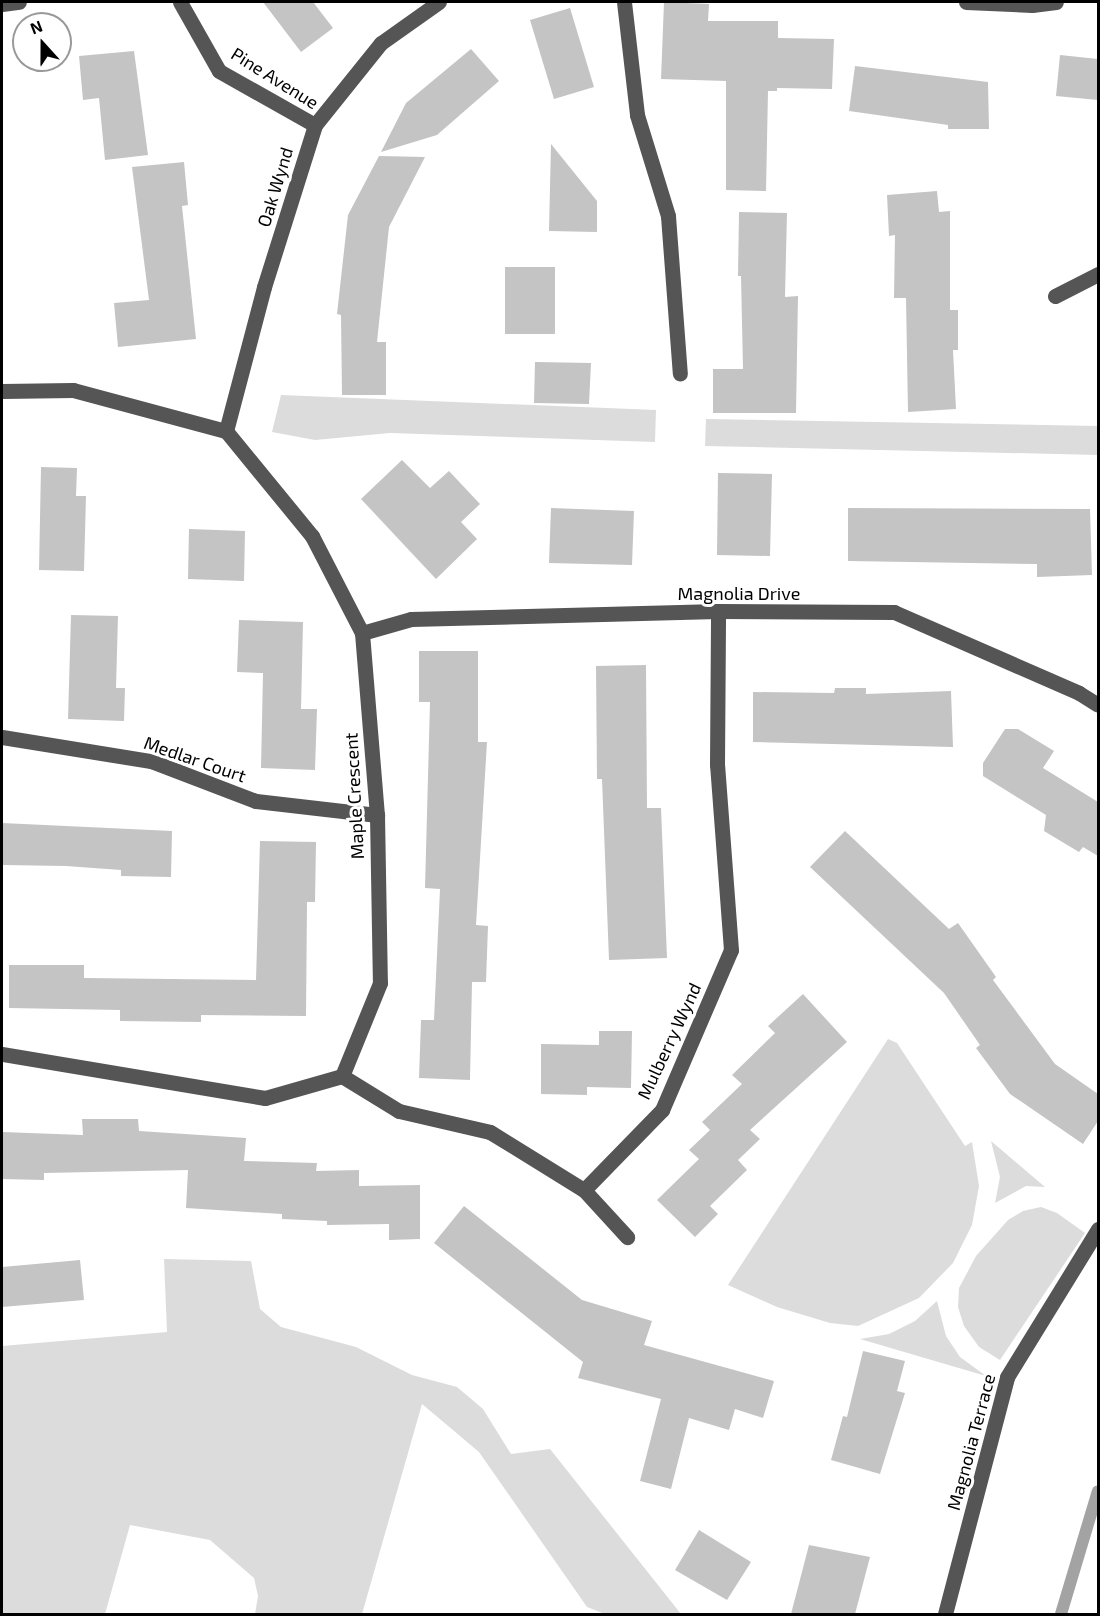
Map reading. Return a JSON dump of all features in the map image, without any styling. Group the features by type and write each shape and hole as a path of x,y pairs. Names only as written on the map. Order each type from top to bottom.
{"street":[{"path":"2,3 19,2"},
{"name":"Pine Avenue","path":"180,2 219,71 315,125"},
{"name":"Oak Wynd","path":"226,431 264,287 315,125 381,43 439,2"},
{"path":"624,2 637,115 668,216 680,374"},
{"path":"966,2 1032,5 1056,2"},
{"path":"1055,296 1098,274"},
{"path":"2,391 73,390 226,431"},
{"name":"Maple Crescent","path":"226,431 312,536 362,633 377,815 381,983 342,1076"},
{"name":"Magnolia Drive","path":"362,633 411,619 718,612 894,612 1098,705"},
{"name":"Mulberry Wynd","path":"584,1190 662,1110 731,950 717,765 718,612"},
{"name":"Medlar Court","path":"2,737 151,761 256,801 377,815"},
{"path":"2,1054 265,1098 342,1076 399,1111 490,1132 584,1190 627,1237"},
{"name":"Magnolia Terrace","path":"945,1614 1007,1377 1098,1229"}],"shaded area":[{"path":"281,395 656,410 655,442 390,433 315,440 272,432"},
{"path":"706,419 1098,426 1098,455 705,446"},
{"path":"888,1039 897,1043 965,1146 972,1142 979,1186 972,1225 953,1263 919,1298 858,1326 830,1323 777,1307 728,1285"},
{"path":"991,1141 1045,1187 1026,1186 995,1203 1000,1177"},
{"path":"1041,1207 1057,1213 1085,1233 1000,1360 979,1347 964,1326 958,1307 959,1288 976,1256 1008,1220 1023,1211"},
{"path":"164,1259 251,1261 260,1309 281,1327 356,1347 412,1375 457,1387 483,1409 511,1454 550,1449 681,1614 605,1614 587,1607 479,1452 422,1404 362,1614 255,1614 258,1596 254,1578 210,1540 130,1525 105,1614 2,1614 2,1346 167,1332"},
{"path":"937,1301 946,1336 960,1357 986,1376 860,1339 889,1334 915,1321"}],"building":[{"path":"263,2 313,2 333,28 301,52"},
{"path":"664,2 709,4 708,21 778,21 778,38 834,39 832,89 777,88 777,91 768,91 766,191 726,190 726,81 661,79"},
{"path":"570,8 594,87 554,99 530,20"},
{"path":"471,49 499,81 437,135 381,152 406,103"},
{"path":"134,51 148,155 105,160 99,98 83,100 79,56"},
{"path":"1060,55 1098,59 1098,100 1056,96"},
{"path":"855,66 988,82 989,129 948,129 948,125 849,111"},
{"path":"551,144 597,201 597,232 549,231"},
{"path":"379,156 425,157 389,227 377,342 386,342 386,395 342,395 341,315 337,314 348,215"},
{"path":"184,162 188,205 182,206 196,339 118,347 114,303 149,300 132,167"},
{"path":"937,191 939,212 950,211 950,310 958,310 958,350 953,350 956,409 908,412 906,298 894,298 895,235 889,236 887,195"},
{"path":"739,212 787,213 785,297 798,296 796,413 713,413 713,369 743,369 741,276 738,276"},
{"path":"505,267 555,267 555,334 505,334"},
{"path":"535,362 591,363 589,404 534,403"},
{"path":"402,460 430,488 449,471 480,504 461,522 477,539 436,579 361,499"},
{"path":"41,467 77,468 76,496 86,496 84,571 39,570"},
{"path":"718,473 772,474 770,556 717,555"},
{"path":"551,508 634,511 632,565 549,563"},
{"path":"848,508 1090,509 1092,575 1037,577 1037,564 848,561"},
{"path":"189,529 245,531 244,581 188,579"},
{"path":"71,615 118,616 116,688 125,688 124,721 68,719"},
{"path":"239,620 303,622 301,709 317,709 315,770 261,768 263,673 237,672"},
{"path":"419,651 478,651 478,742 487,742 476,925 488,926 486,982 472,982 470,1080 419,1078 421,1020 434,1020 440,889 425,888 430,702 419,702"},
{"path":"646,665 647,808 661,808 667,958 609,960 602,779 597,779 596,666"},
{"path":"835,688 866,688 866,694 951,691 953,747 753,742 753,692 834,693"},
{"path":"1005,729 1018,729 1054,751 1043,768 1098,802 1098,856 1083,847 1079,852 1044,831 1046,815 983,776 983,763"},
{"path":"2,823 172,831 171,877 121,876 121,870 66,866 2,865"},
{"path":"845,831 949,929 958,923 996,977 993,980 1055,1064 1098,1094 1098,1121 1083,1144 1010,1094 976,1048 980,1045 944,993 810,867"},
{"path":"260,841 316,842 315,902 307,902 306,1016 201,1015 201,1022 120,1021 120,1010 9,1008 9,965 84,965 84,978 256,980"},
{"path":"803,994 847,1042 750,1130 760,1139 738,1160 747,1170 710,1206 718,1214 695,1237 657,1200 699,1159 689,1150 710,1130 702,1122 742,1084 732,1075 775,1033 768,1026"},
{"path":"599,1031 632,1031 631,1088 587,1087 587,1095 541,1094 541,1044 599,1045"},
{"path":"82,1119 138,1119 139,1131 246,1138 244,1161 317,1163 316,1171 359,1170 359,1186 420,1185 420,1239 389,1240 389,1224 327,1225 327,1221 282,1219 282,1214 186,1208 188,1170 44,1173 44,1180 2,1179 2,1132 83,1135"},
{"path":"464,1206 582,1300 652,1321 644,1345 774,1381 763,1418 735,1409 729,1430 689,1418 671,1489 640,1481 661,1399 578,1378 583,1362 434,1243"},
{"path":"80,1260 84,1300 2,1307 2,1267"},
{"path":"863,1351 905,1361 897,1391 905,1393 880,1474 831,1460 843,1416 847,1417"},
{"path":"699,1530 751,1562 727,1600 675,1570"},
{"path":"809,1545 870,1557 855,1614 791,1614"}],"waterway":[{"path":"1061,1614 1098,1491"}]}
